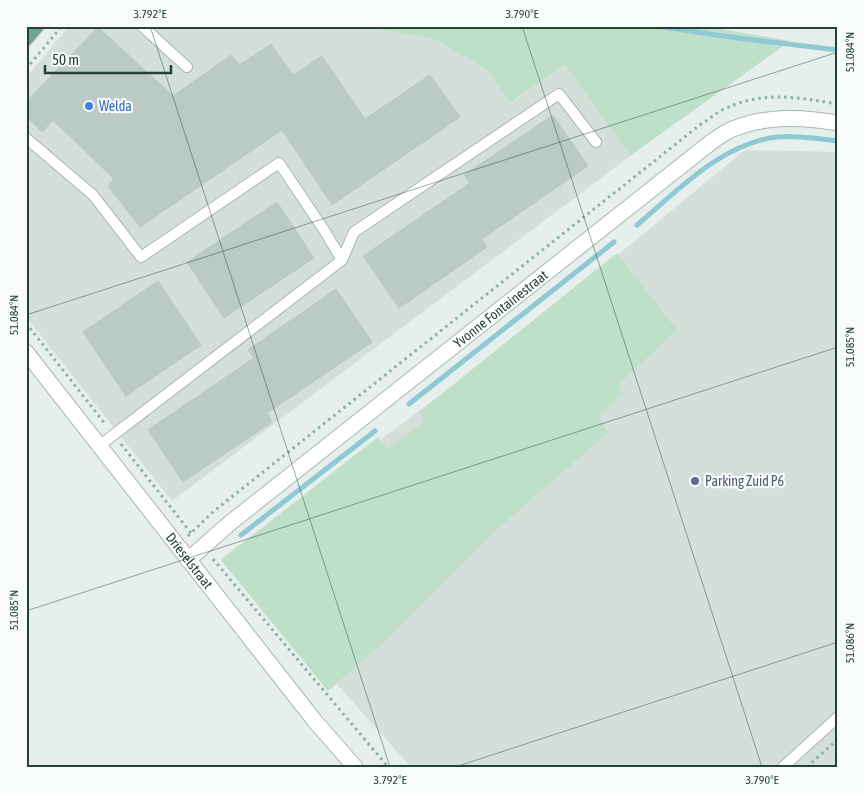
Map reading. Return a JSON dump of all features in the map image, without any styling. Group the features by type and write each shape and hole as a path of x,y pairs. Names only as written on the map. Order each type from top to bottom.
{"main road":[{"path":"26,38 36,26"}],"street":[{"name":"Yvonne Fontainestraat","path":"188,560 238,517 710,143 732,129 755,122 782,118 824,120 838,123"},
{"name":"Drieselstraat","path":"26,352 314,720 355,767"}],"lane":[{"path":"142,26 187,67"},
{"path":"99,446 342,260 354,232 560,94 596,142"},
{"path":"26,138 93,195 141,257 279,163 342,260"},
{"path":"783,767 838,717"}],"path":[{"path":"26,68 62,26"},
{"path":"203,547 388,767"},
{"path":"807,767 838,739"}],"shaded area":[{"path":"69,26 358,26 432,38 486,69 511,103 565,65 630,156 172,501 26,317 26,78"},
{"name":"Parking Zuid P6","path":"745,150 838,152 838,767 411,767 223,557 513,341"}],"green space":[{"path":"358,26 704,26 790,41 630,156 565,65 510,103 486,69 432,38"},
{"path":"617,253 677,330 619,384 622,393 599,417 608,433 496,530 377,648 328,691 221,560 378,437 388,449 425,421 419,412"}],"building":[{"path":"98,27 173,96 231,55 239,65 271,44 293,75 322,56 365,119 430,75 460,117 332,205 282,130 140,227 108,186 114,179 53,120 42,132 26,116 26,102"},
{"path":"553,115 588,166 482,239 487,247 399,308 363,256 470,183 464,175"},
{"path":"277,202 314,258 224,318 187,262"},
{"path":"158,281 201,345 126,396 83,332"},
{"path":"336,289 372,342 267,413 272,422 183,482 148,430 254,358 248,350"}],"waterway":[{"path":"657,26 838,50"},
{"path":"637,225 701,170 738,148 757,141 777,137 800,137 838,141"},
{"path":"409,404 614,242"},
{"path":"241,535 375,431"}],"place":[{"name":"Welda","path":"89,106"},
{"name":"Parking Zuid P6","path":"695,481"}]}
